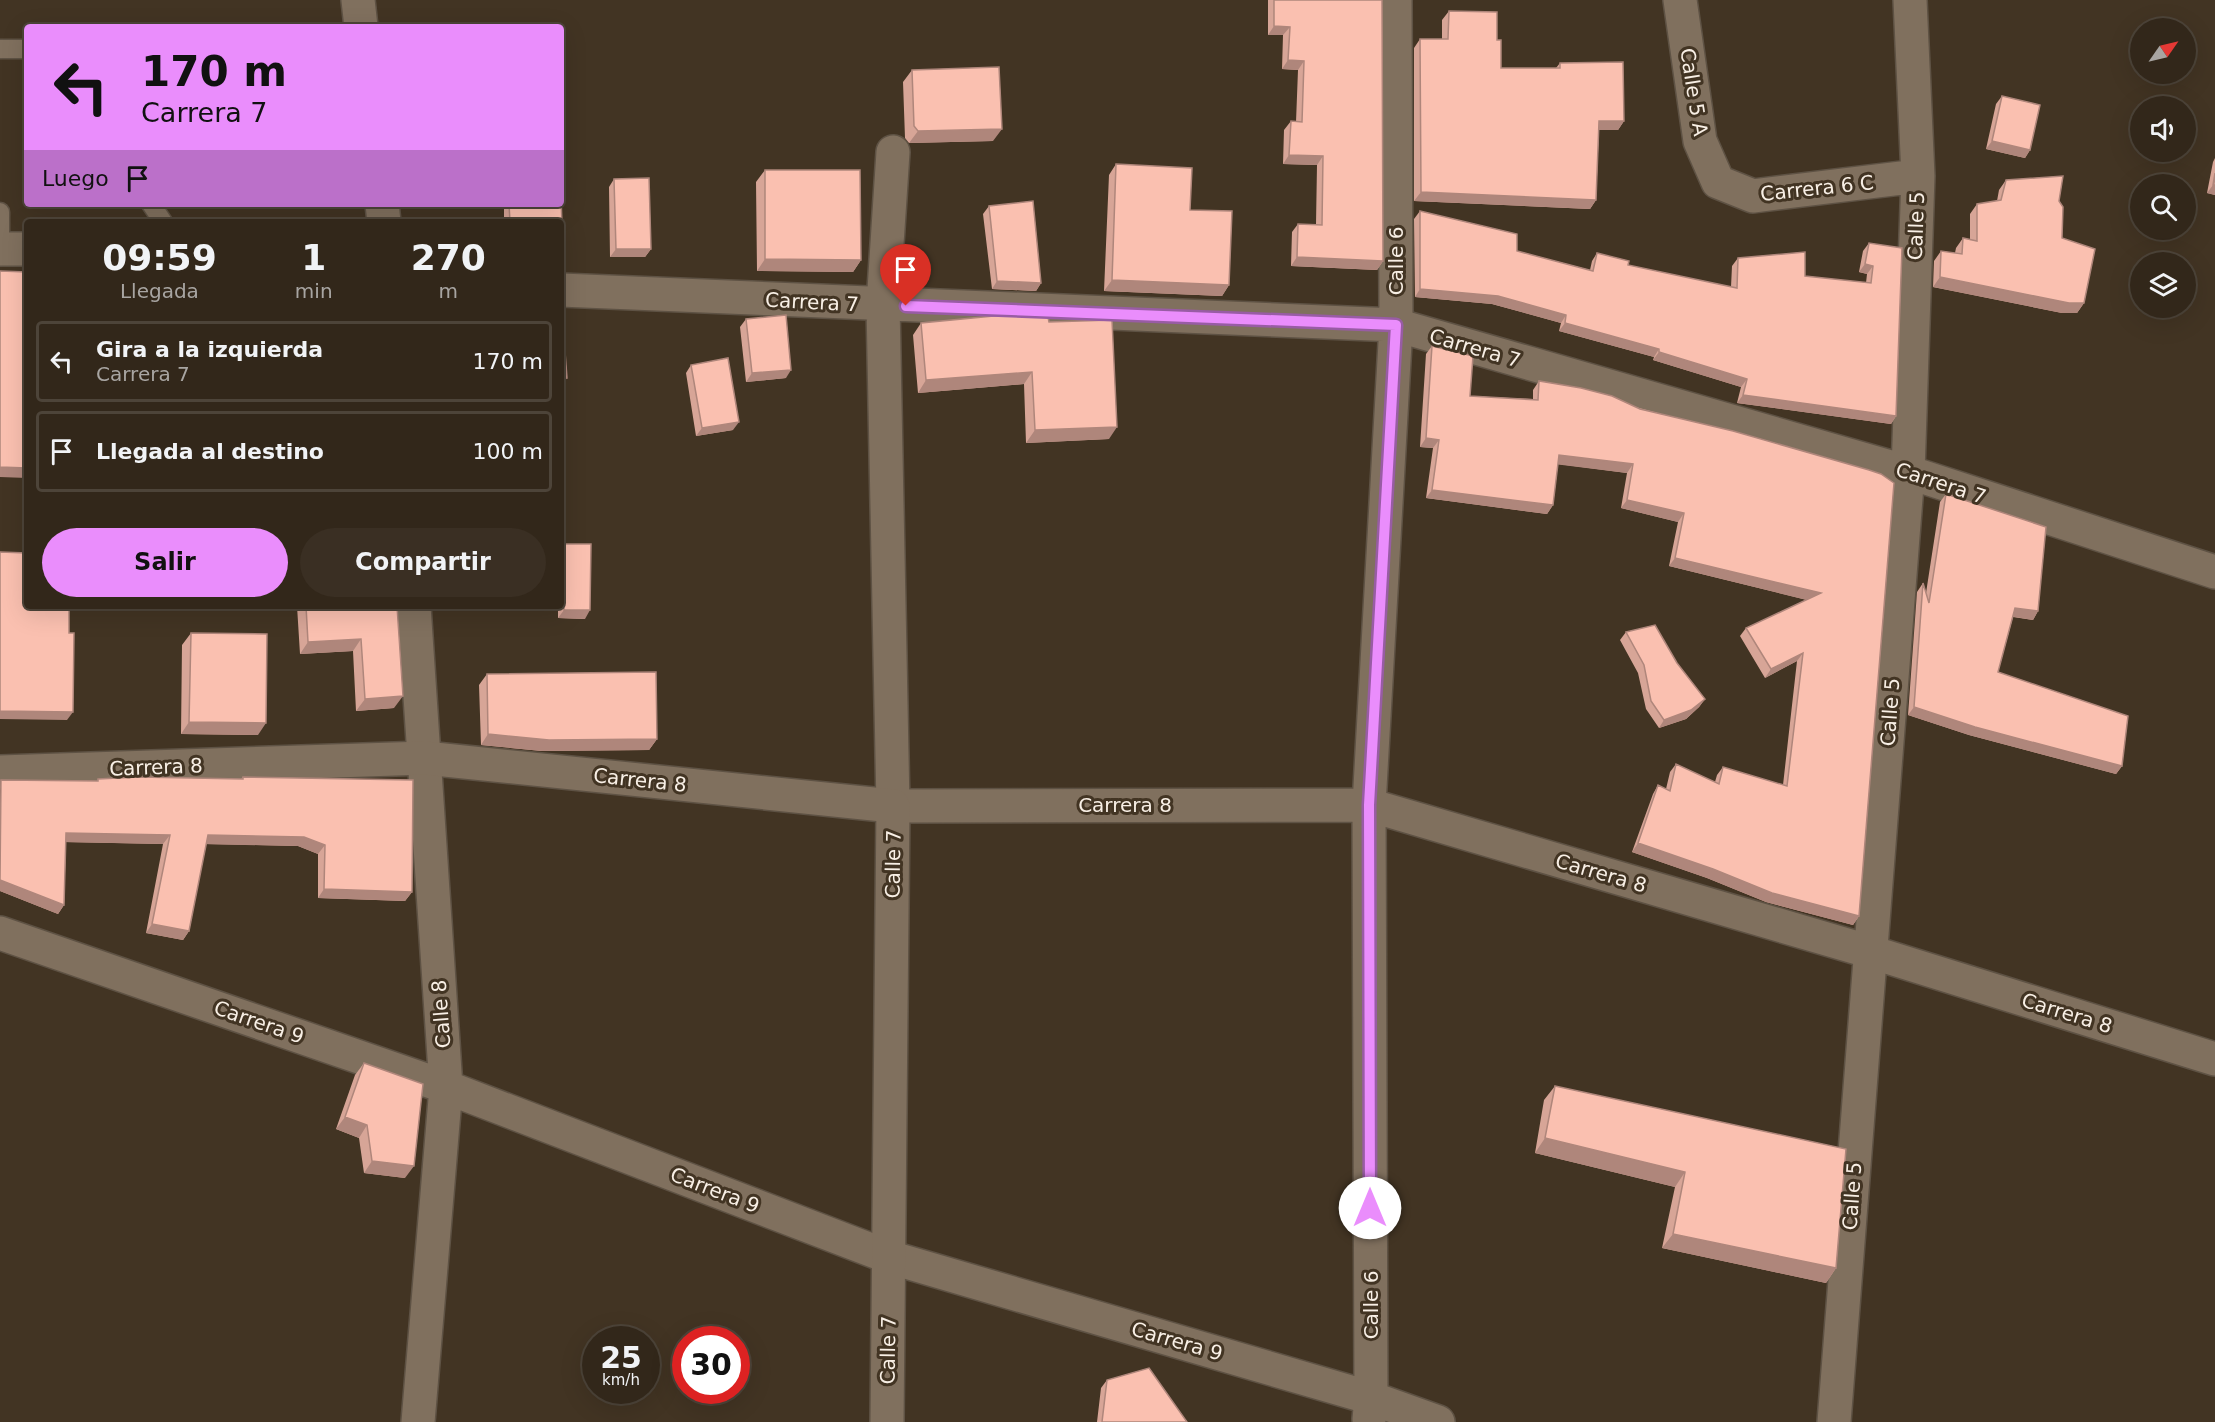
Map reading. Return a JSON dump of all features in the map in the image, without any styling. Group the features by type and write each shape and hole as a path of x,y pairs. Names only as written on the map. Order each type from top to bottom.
{"street":[{"path":"358,0 361,24"},
{"name":"Calle 6","path":"1370,1410 1369,805 1396,325 1395,0"},
{"name":"Calle 5 A","path":"1680,0 1700,141 1718,182"},
{"name":"Calle 5","path":"1834,1422 1908,472 1918,176 1910,0"},
{"name":"Calle 7","path":"887,1422 893,806 882,305 893,152"},
{"name":"Carrera 6 C","path":"1718,182 1753,196 1918,176"},
{"path":"0,249 24,249"},
{"name":"Carrera 7","path":"564,290 1396,325 1908,472 2215,572"},
{"name":"Calle 8","path":"414,609 446,1086 418,1422"},
{"name":"Carrera 8","path":"0,772 425,758 893,806 1369,805 1871,952 2215,1059"},
{"name":"Carrera 9","path":"0,933 446,1086 889,1257 1370,1410 1438,1422"}],"lane":[{"path":"0,49 24,49"},
{"path":"0,212 0,249"}],"building":[{"path":"1274,0 1382,0 1383,261 1297,257 1298,224 1322,225 1323,156 1289,155 1291,121 1302,122 1304,61 1288,60 1290,27 1274,26"},
{"path":"1449,11 1497,12 1497,40 1501,40 1501,68 1560,68 1560,63 1623,62 1624,121 1599,121 1596,200 1421,192 1420,39 1448,39"},
{"path":"999,67 1002,129 918,131 914,126 912,70"},
{"path":"2002,96 2040,105 2030,150 1992,141"},
{"path":"1116,164 1192,168 1190,210 1232,211 1229,285 1112,280"},
{"path":"765,170 860,170 861,260 765,259"},
{"path":"2063,176 2059,201 2063,207 2062,238 2095,249 2084,303 2069,303 1940,277 1941,251 1962,254 1963,238 1977,241 1977,204 2001,200 2006,180"},
{"path":"649,178 651,249 616,249 614,179"},
{"path":"1033,201 1041,283 997,281 989,206"},
{"path":"509,207 561,207 562,219 510,219"},
{"path":"1420,211 1517,234 1517,251 1593,271 1597,253 1629,261 1628,265 1737,288 1738,258 1805,252 1805,276 1871,283 1873,266 1865,264 1869,243 1902,248 1896,416 1743,395 1747,379 1659,352 1659,349 1565,323 1566,315 1498,296 1420,289"},
{"path":"0,271 24,272 24,468 0,467"},
{"path":"786,315 791,370 752,373 746,319"},
{"path":"1004,315 1048,317 1049,322 1112,320 1117,427 1035,430 1032,372 926,380 921,323"},
{"path":"564,338 567,378 564,378"},
{"path":"1432,346 1473,356 1470,396 1538,400 1539,381 1581,388 1612,396 1640,409 1733,431 1869,470 1881,474 1894,483 1859,916 1772,893 1713,869 1638,843 1658,785 1670,791 1676,764 1719,784 1723,767 1787,786 1803,653 1771,669 1746,628 1821,593 1675,558 1684,513 1627,500 1633,464 1559,455 1553,505 1432,490 1439,440 1426,438"},
{"path":"728,358 739,422 702,428 691,365"},
{"path":"1946,494 2046,527 2038,611 2015,608 1998,672 2128,716 2122,766 1975,727 1914,707 1923,583 1929,603"},
{"path":"565,544 591,544 590,610 564,610"},
{"path":"0,552 24,553 24,609 69,609 69,633 74,633 73,712 0,711"},
{"path":"306,609 397,609 403,696 365,699 361,639 308,642"},
{"path":"1655,625 1677,663 1705,699 1691,710 1664,720 1651,701 1644,665 1626,632"},
{"path":"191,633 267,634 266,723 189,722"},
{"path":"656,672 657,739 549,740 488,734 487,674"},
{"path":"138,777 413,780 412,892 324,889 325,845 304,837 208,835 189,931 152,924 170,835 66,833 64,905 0,880 1,780 98,781 98,779"},
{"path":"364,1063 423,1084 414,1166 372,1161 367,1125 345,1117"},
{"path":"1555,1086 1846,1149 1836,1268 1673,1234 1685,1172 1545,1138"},
{"path":"1149,1368 1187,1422 1102,1422 1107,1380"}],"route":[{"path":"906,306 1396,325 1369,805 1370,1208"}]}
